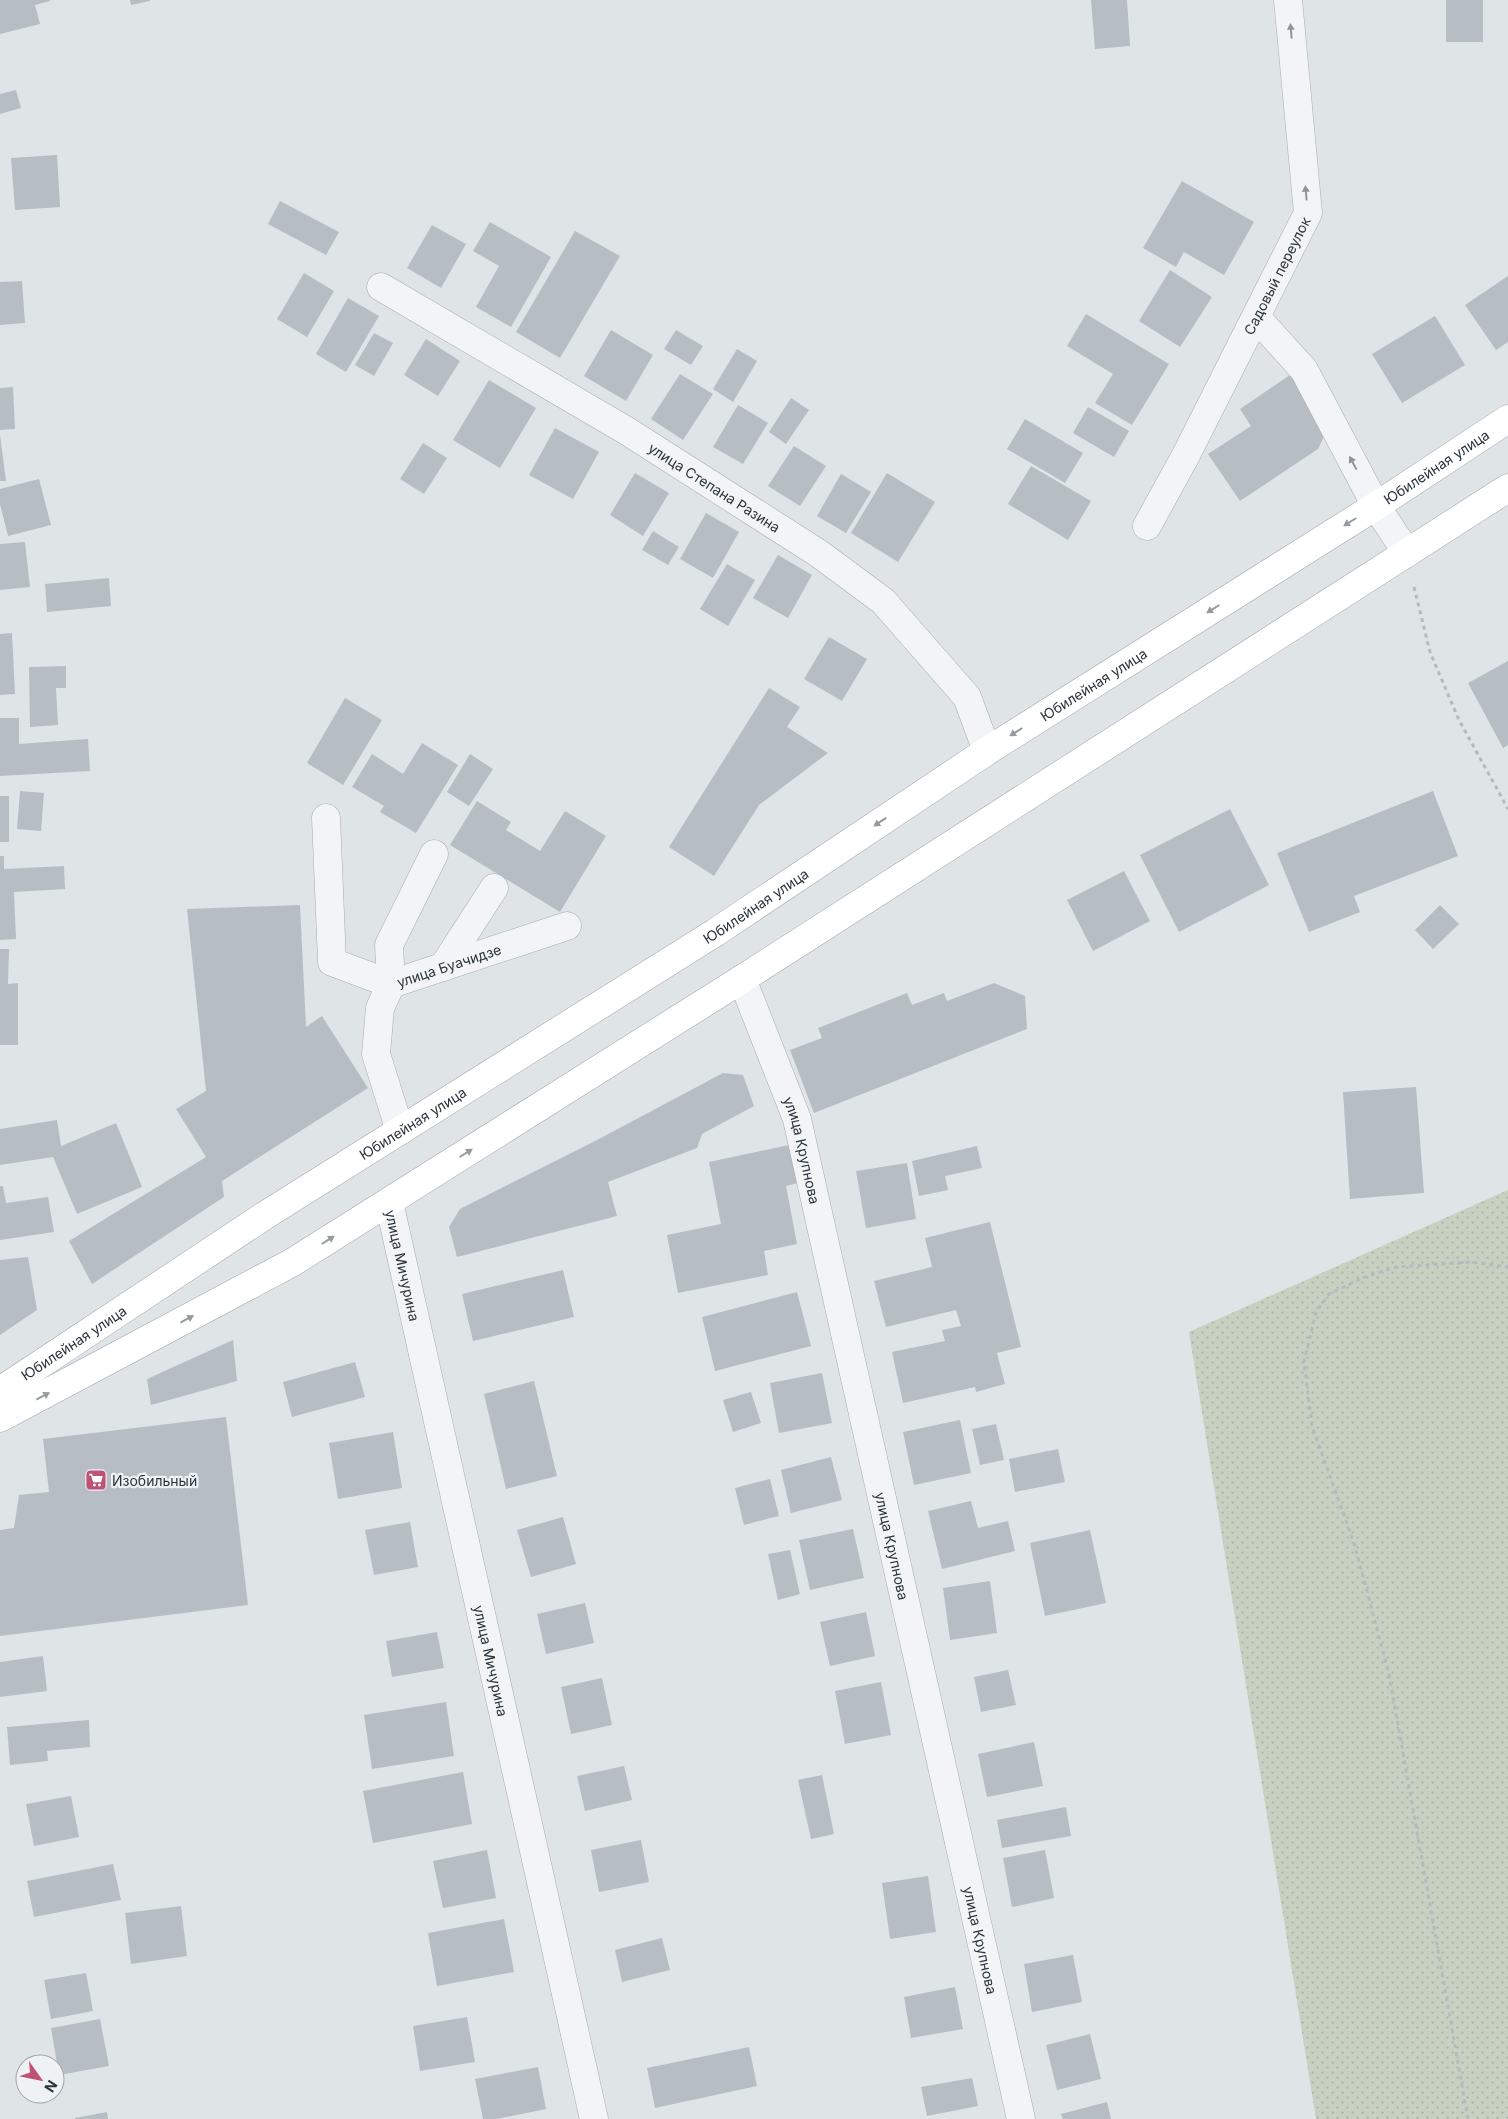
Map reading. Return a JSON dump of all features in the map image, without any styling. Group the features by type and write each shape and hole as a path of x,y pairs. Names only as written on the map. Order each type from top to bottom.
{"main road":[{"name":"Юбилейная улица","path":"0,1391 264,1216 716,932 987,750 1376,506 1508,419"},
{"name":"Юбилейная улица","path":"0,1418 293,1262 742,979 1508,488"}],"street":[{"name":"Садовый переулок","path":"1147,526 1186,455 1308,213 1288,0"},
{"name":"улица Степана Разина","path":"381,287 627,431 818,553 883,601 967,698 987,750"},
{"path":"1256,317 1304,370 1376,506 1407,552"},
{"path":"326,818 332,962 391,984 389,945 434,854"},
{"path":"443,967 494,888"},
{"name":"улица Буачидзе","path":"400,1131 376,1054 380,1008 391,984 567,926"},
{"name":"улица Крупнова","path":"742,979 797,1119 835,1296 1021,2119"},
{"name":"улица Мичурина","path":"389,1202 594,2119"}],"path":[{"path":"1407,552 1430,652 1459,720 1508,809"},
{"path":"1468,2119 1389,1674 1354,1543 1312,1426 1304,1362 1316,1312 1329,1294 1365,1277 1396,1267 1472,1262 1508,1268"}],"green space":[{"path":"1508,1190 1508,2119 1316,2119 1189,1332"}],"building":[{"path":"0,0 50,1 35,5 40,24 0,34"},
{"path":"130,0 150,0 150,1 131,5"},
{"path":"1091,0 1127,0 1130,46 1095,49"},
{"path":"1446,0 1483,0 1483,42 1446,42"},
{"path":"16,90 21,108 0,114 0,94"},
{"path":"57,155 60,207 15,210 11,158"},
{"path":"1182,181 1254,222 1224,275 1184,252 1176,267 1143,248"},
{"path":"280,201 339,232 326,255 268,224"},
{"path":"490,222 551,257 511,327 476,307 499,266 473,251"},
{"path":"432,225 466,244 441,288 407,268"},
{"path":"575,231 620,256 560,358 516,332"},
{"path":"1170,270 1212,297 1180,347 1139,321"},
{"path":"304,273 334,291 307,337 277,319"},
{"path":"1508,276 1508,342 1496,350 1465,305"},
{"path":"22,281 25,323 0,325 0,282"},
{"path":"348,298 379,316 346,372 316,354"},
{"path":"1086,314 1169,364 1132,425 1095,403 1113,374 1067,346"},
{"path":"1435,316 1465,365 1402,403 1372,354"},
{"path":"611,330 653,355 626,401 584,376"},
{"path":"676,330 703,346 691,365 664,349"},
{"path":"374,333 393,343 374,376 355,365"},
{"path":"426,339 460,361 438,396 404,375"},
{"path":"737,349 757,361 733,402 713,389"},
{"path":"680,374 713,394 683,440 651,419"},
{"path":"1290,375 1327,430 1318,449 1240,501 1208,454 1251,426 1240,409"},
{"path":"489,380 536,408 500,468 453,440"},
{"path":"13,387 15,429 0,430 0,388"},
{"path":"791,398 809,410 786,444 769,432"},
{"path":"738,405 768,423 743,464 713,447"},
{"path":"1088,407 1129,431 1114,457 1073,433"},
{"path":"1025,419 1083,453 1065,483 1007,449"},
{"path":"555,428 599,452 573,499 529,475"},
{"path":"0,435 6,481 0,481"},
{"path":"423,443 447,458 424,494 400,479"},
{"path":"794,446 826,466 800,506 768,486"},
{"path":"1031,466 1091,501 1068,540 1008,504"},
{"path":"635,473 669,493 643,536 610,515"},
{"path":"887,473 935,502 898,562 851,533"},
{"path":"841,474 871,492 846,533 817,516"},
{"path":"39,479 51,525 8,536 0,504 0,489"},
{"path":"706,513 739,532 713,578 680,559"},
{"path":"653,531 679,547 668,565 642,550"},
{"path":"25,542 30,587 0,590 0,544"},
{"path":"778,555 812,575 788,618 753,598"},
{"path":"727,564 755,580 728,626 700,609"},
{"path":"109,578 111,606 47,612 45,584"},
{"path":"12,633 15,694 0,695 0,634"},
{"path":"829,637 867,659 842,701 804,679"},
{"path":"1508,661 1508,745 1503,748 1468,683"},
{"path":"66,666 66,688 56,688 58,725 30,727 29,667"},
{"path":"769,688 800,707 787,727 828,753 759,805 714,876 669,847"},
{"path":"345,698 382,720 343,785 307,763"},
{"path":"0,718 19,718 19,744 88,739 90,771 0,776"},
{"path":"422,743 458,765 416,833 380,812 384,806 352,787 372,754 403,774"},
{"path":"470,754 493,769 469,806 447,792"},
{"path":"20,791 44,793 41,831 17,829"},
{"path":"1433,791 1458,856 1354,896 1360,912 1309,932 1277,853"},
{"path":"0,796 9,796 9,842 0,842"},
{"path":"477,801 511,822 506,830 540,851 565,811 606,836 560,912 450,845"},
{"path":"1230,809 1269,885 1179,932 1140,855"},
{"path":"0,856 4,856 4,869 64,866 65,889 14,892 16,939 0,940"},
{"path":"1124,871 1150,921 1093,951 1067,900"},
{"path":"300,905 306,1027 322,1016 368,1088 222,1181 224,1197 92,1284 69,1241 206,1157 176,1109 206,1091 187,909"},
{"path":"1440,905 1459,924 1433,949 1415,930"},
{"path":"0,949 9,949 8,984 18,983 18,1045 0,1045"},
{"path":"994,983 1025,996 1027,1029 814,1113 790,1050 822,1038 818,1028 907,993 912,1005 944,993 947,1001"},
{"path":"723,1073 743,1075 754,1106 702,1134 697,1148 608,1182 617,1216 457,1257 449,1227 460,1209 597,1140"},
{"path":"1416,1087 1424,1193 1350,1199 1343,1092"},
{"path":"57,1120 61,1146 116,1123 142,1187 77,1214 53,1157 0,1165 0,1129"},
{"path":"789,1145 798,1183 786,1186 797,1244 764,1251 768,1275 678,1293 667,1235 721,1224 709,1162"},
{"path":"977,1146 982,1168 945,1176 948,1190 919,1196 912,1161"},
{"path":"907,1163 916,1219 866,1228 856,1171"},
{"path":"0,1186 3,1186 6,1203 48,1197 54,1232 0,1240"},
{"path":"990,1222 1021,1347 997,1353 1005,1384 976,1392 975,1387 903,1403 892,1352 945,1341 942,1330 961,1326 956,1310 886,1327 874,1281 932,1267 925,1238"},
{"path":"28,1257 37,1310 0,1335 0,1260"},
{"path":"563,1270 574,1317 473,1341 462,1294"},
{"path":"797,1292 811,1346 715,1371 702,1317"},
{"path":"233,1340 237,1381 151,1405 147,1379"},
{"path":"355,1362 365,1397 292,1417 283,1382"},
{"path":"822,1373 832,1423 779,1433 770,1383"},
{"path":"534,1381 557,1476 506,1489 484,1394"},
{"path":"751,1392 761,1423 733,1432 723,1400"},
{"path":"226,1417 248,1605 0,1636 0,1530 14,1528 19,1495 49,1492 43,1439"},
{"path":"960,1420 971,1473 914,1485 903,1432"},
{"path":"996,1424 1004,1460 980,1465 972,1429"},
{"path":"393,1432 402,1488 338,1499 329,1443"},
{"path":"1058,1449 1065,1482 1015,1492 1009,1459"},
{"path":"831,1457 842,1500 791,1513 781,1470"},
{"path":"770,1479 779,1516 744,1525 735,1488"},
{"path":"971,1501 978,1528 1008,1521 1015,1551 942,1569 928,1511"},
{"path":"563,1517 576,1564 531,1577 517,1530"},
{"path":"410,1522 418,1567 374,1575 365,1530"},
{"path":"853,1529 864,1578 810,1590 799,1540"},
{"path":"1090,1530 1106,1603 1045,1616 1030,1543"},
{"path":"790,1550 800,1594 778,1600 768,1554"},
{"path":"990,1581 997,1633 950,1640 943,1588"},
{"path":"585,1603 594,1643 546,1654 537,1614"},
{"path":"866,1612 875,1656 830,1666 820,1622"},
{"path":"437,1632 444,1668 392,1677 386,1641"},
{"path":"43,1656 47,1691 0,1697 0,1662"},
{"path":"1008,1670 1016,1705 981,1712 974,1677"},
{"path":"602,1678 612,1725 571,1734 561,1687"},
{"path":"881,1682 891,1735 845,1744 835,1691"},
{"path":"446,1702 454,1756 372,1769 364,1715"},
{"path":"89,1720 90,1747 47,1751 48,1761 10,1765 7,1727"},
{"path":"1034,1742 1043,1786 987,1797 978,1754"},
{"path":"624,1766 632,1800 585,1811 577,1776"},
{"path":"463,1772 472,1824 373,1843 363,1791"},
{"path":"822,1775 834,1834 811,1839 798,1780"},
{"path":"71,1796 79,1837 34,1846 26,1804"},
{"path":"1066,1807 1071,1836 1002,1848 997,1820"},
{"path":"641,1840 649,1882 599,1892 591,1850"},
{"path":"487,1850 496,1898 443,1908 433,1861"},
{"path":"1045,1850 1054,1898 1012,1907 1003,1858"},
{"path":"113,1864 121,1900 34,1917 27,1881"},
{"path":"928,1876 936,1932 890,1939 882,1883"},
{"path":"181,1906 187,1956 131,1964 125,1913"},
{"path":"504,1919 514,1972 437,1986 428,1933"},
{"path":"662,1938 670,1970 622,1982 615,1950"},
{"path":"1073,1955 1082,2002 1032,2012 1024,1964"},
{"path":"86,1973 93,2011 51,2019 44,1980"},
{"path":"955,1987 963,2029 911,2038 904,1997"},
{"path":"467,2017 475,2062 420,2071 413,2026"},
{"path":"100,2019 109,2066 65,2074 65,2054 55,2054 51,2028"},
{"path":"1090,2034 1101,2079 1057,2090 1046,2045"},
{"path":"749,2047 757,2086 655,2108 647,2068"},
{"path":"538,2067 546,2109 497,2119 483,2119 475,2079"},
{"path":"972,2078 978,2106 927,2116 921,2087"},
{"path":"1107,2102 1111,2119 1063,2119 1061,2114"},
{"path":"107,2112 108,2119 75,2119 75,2118"}],"place":[{"name":"Изобильный","path":"96,1480"}]}
